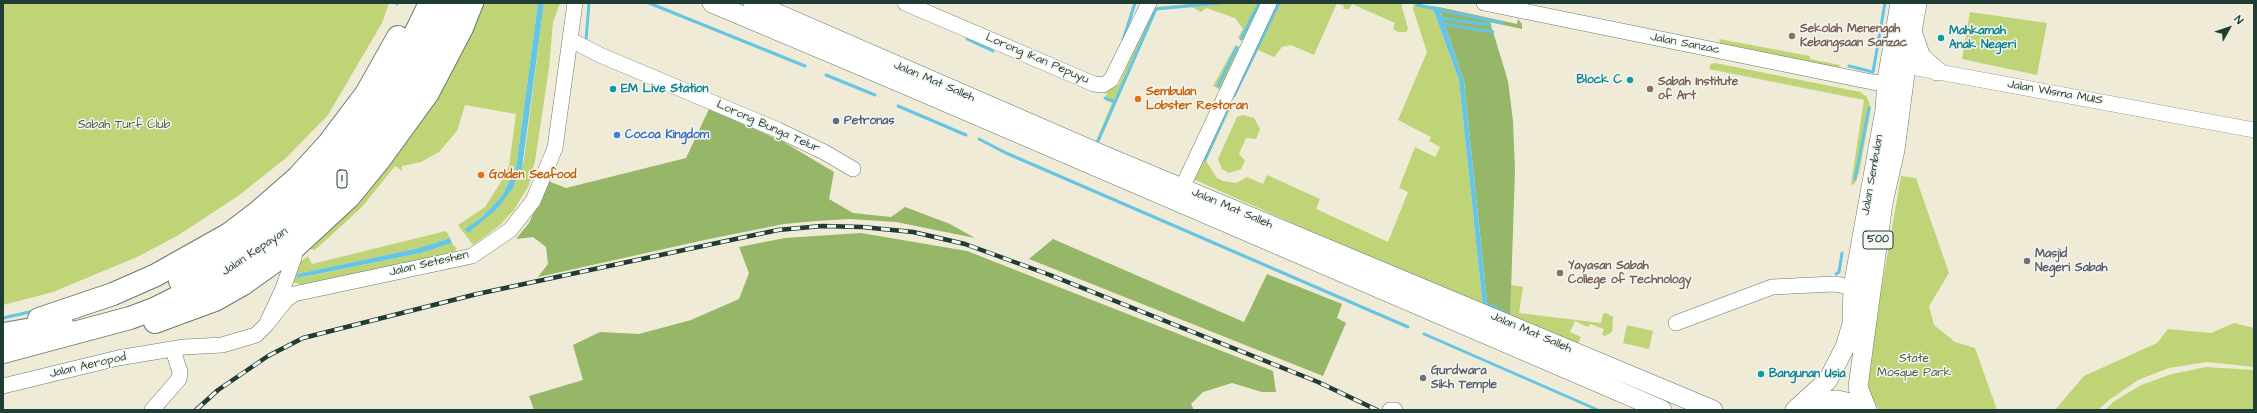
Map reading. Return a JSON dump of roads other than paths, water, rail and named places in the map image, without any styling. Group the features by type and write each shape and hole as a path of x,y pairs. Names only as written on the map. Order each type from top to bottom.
{"highway":[{"path":"25,329 36,320 113,294 156,276 229,234 258,212 298,177 330,143 370,88 393,48 413,3"},
{"name":"Jalan Kepayan","path":"3,352 130,318 171,293 195,274 258,235 298,204 350,143 386,94 430,3"},
{"name":"Jalan Kepayan","path":"3,334 66,323 128,303 171,293 228,272 266,248 306,215 343,178 394,112 432,43 450,3"},
{"path":"67,335 133,328 215,300 265,270 295,247 349,197 413,117 442,68 472,3"}],"main road":[{"name":"Jalan Mat Salleh","path":"712,3 987,119 1662,410"},
{"name":"Jalan Mat Salleh","path":"753,3 1182,188 1713,410"},
{"name":"Jalan Sembulan","path":"1867,410 1858,387 1883,203 1895,150 1906,66 1917,3"},
{"name":"Jalan Sembulan","path":"1800,407 1828,380 1845,347 1852,324 1853,286 1885,110 1892,44 1902,6"},
{"path":"1912,30 1921,57 1937,71"},
{"path":"1885,110 1890,101 1895,77 1906,66 1892,44"},
{"path":"1853,286 1865,298 1864,323 1866,337"},
{"name":"500","path":"1866,337 1868,360 1867,387 1880,410"},
{"name":"500","path":"1800,407 1815,401 1837,400 1851,403 1864,410"}],"street":[{"name":"Jalan Seteshen","path":"266,325 286,300 294,294 472,256 510,230 533,201 555,148 575,3"},
{"name":"Lorong Ikan Pepuyu","path":"905,3 1094,84 1103,86 1111,80 1149,3"},
{"path":"1182,188 1269,3"},
{"name":"Jalan Sanzac","path":"1484,3 1887,84"},
{"name":"Lorong Bunga Telur","path":"571,40 607,58 778,130 824,152 853,169"},
{"name":"Jalan Wisma MUIS","path":"1906,66 2205,119"},
{"path":"2205,119 2254,120"},
{"path":"2205,119 2254,130"},
{"path":"2205,119 2221,129 2254,136"},
{"name":"Jalan Aeropod","path":"3,386 118,358 234,342 256,335 266,325 294,258 295,247"},
{"name":"Jalan Seteshen","path":"286,278 294,285 318,288"},
{"path":"1676,323 1772,287 1834,284 1853,286"},
{"path":"152,410 179,379 180,372 173,350"},
{"path":"3,378 122,352 151,353"},
{"path":"1390,410 1395,410"}],"water":[{"path":"538,3 544,3 522,168 512,189 498,208 468,233 465,229 483,216 502,196 516,168"},
{"path":"1432,6 1439,7 1464,81 1488,310 1483,308 1459,80"},
{"path":"450,238 452,243 421,253 298,278 297,274 419,248"}],"waterway":[{"path":"588,43 586,40 589,3"},
{"path":"649,3 805,66"},
{"path":"1123,40 1135,3"},
{"path":"1098,141 1156,9 1219,3"},
{"path":"1241,39 1259,3"},
{"path":"1234,96 1279,3"},
{"path":"1849,66 1873,72 1885,3"},
{"path":"1417,5 1502,23"},
{"path":"1441,18 1490,25"},
{"path":"1442,24 1493,32"},
{"path":"967,39 993,51"},
{"path":"1218,86 1237,47"},
{"path":"826,75 875,95"},
{"path":"1105,98 1115,102"},
{"path":"1205,160 1230,104"},
{"path":"898,106 966,135"},
{"path":"1855,179 1869,108"},
{"path":"979,139 1006,153 1408,327"},
{"path":"1836,274 1839,272 1842,253"},
{"path":"1485,304 1497,308"},
{"path":"1501,310 1507,315"},
{"path":"3,318 34,311"},
{"path":"1424,334 1598,410"}],"railway":[{"path":"196,410 218,390 268,356 303,338 477,294 778,230 822,226 862,227 913,232 965,244 1050,275 1318,382 1377,410"}],"place":[{"name":"Sekolah Menengah Kebangsaan Sanzac","path":"1792,36"},
{"name":"Mahkamah Anak Negeri","path":"1941,38"},
{"name":"Block C","path":"1630,80"},
{"name":"EM Live Station","path":"613,89"},
{"name":"Sabah Institute of Art","path":"1650,89"},
{"name":"Sembulan Lobster Restoran","path":"1138,99"},
{"name":"Petronas","path":"836,121"},
{"name":"Cocoa Kingdom","path":"617,135"},
{"name":"Golden Seafood","path":"481,175"},
{"name":"Masjid Negeri Sabah","path":"2027,261"},
{"name":"Yayasan Sabah College of Technology","path":"1560,273"},
{"name":"Bangunan Usia","path":"1761,374"},
{"name":"Gurdwara Sikh Temple","path":"1423,378"}],"park label":[{"name":"Sabah Turf Club","path":"124,125"},
{"name":"State Mosque Park","path":"1914,366"}]}
